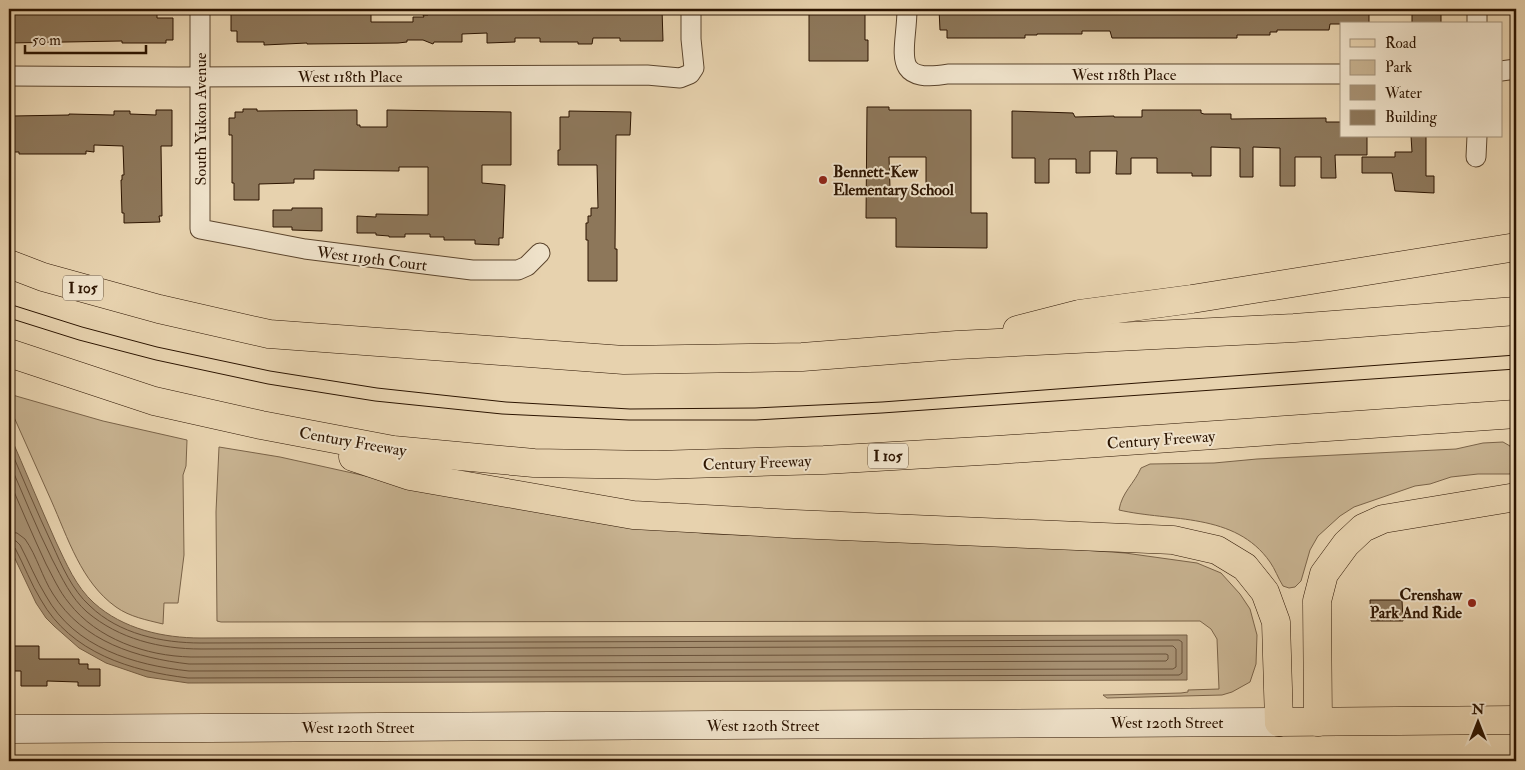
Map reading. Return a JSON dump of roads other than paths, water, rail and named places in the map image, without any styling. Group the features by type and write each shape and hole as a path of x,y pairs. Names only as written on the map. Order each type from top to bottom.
{"main road":[{"path":"957,345 1079,314 1202,298 1516,247"},
{"name":"I 105","path":"9,264 43,277 159,309 269,334 624,360 802,358 957,345 1294,328 1516,311"},
{"name":"Century Freeway","path":"9,353 154,401 262,425 402,451 534,463 656,465 824,460 1516,414"},
{"path":"262,425 410,476 633,514 794,524 1173,540 1217,550 1245,567 1251,573 1264,592 1271,607 1276,622 1279,722"},
{"path":"1318,722 1317,601 1324,574 1346,544 1363,528 1383,519 1516,497"},
{"name":"West 120th Street","path":"9,729 1516,720"}],"street":[{"name":"South Yukon Avenue","path":"200,9 200,229"},
{"name":"West 118th Place","path":"9,76 647,75 680,78 690,74 694,68 691,9"},
{"name":"West 118th Place","path":"907,9 904,60 908,70 917,76 930,77 948,74 1340,74"},
{"path":"1477,22 1478,9"},
{"path":"1502,71 1516,69"},
{"path":"1476,138 1476,157"},
{"name":"West 119th Court","path":"200,229 305,249 472,270 518,270 527,266 540,253"}],"water":[{"path":"9,433 56,542 82,590 105,612 131,626 158,634 187,638 1187,635 1187,680 188,683 147,677 106,663 79,648 46,618 36,603 9,546"}],"tram line":[{"path":"9,304 82,327 157,347 270,371 377,388 506,402 630,409 755,408 882,402 1516,355"},
{"path":"9,318 79,340 156,360 268,384 375,401 502,414 629,420 756,420 882,413 1516,369"}],"place":[{"name":"Bennett-Kew Elementary School","path":"823,180"},
{"name":"Crenshaw Park And Ride","path":"1472,603"}]}
